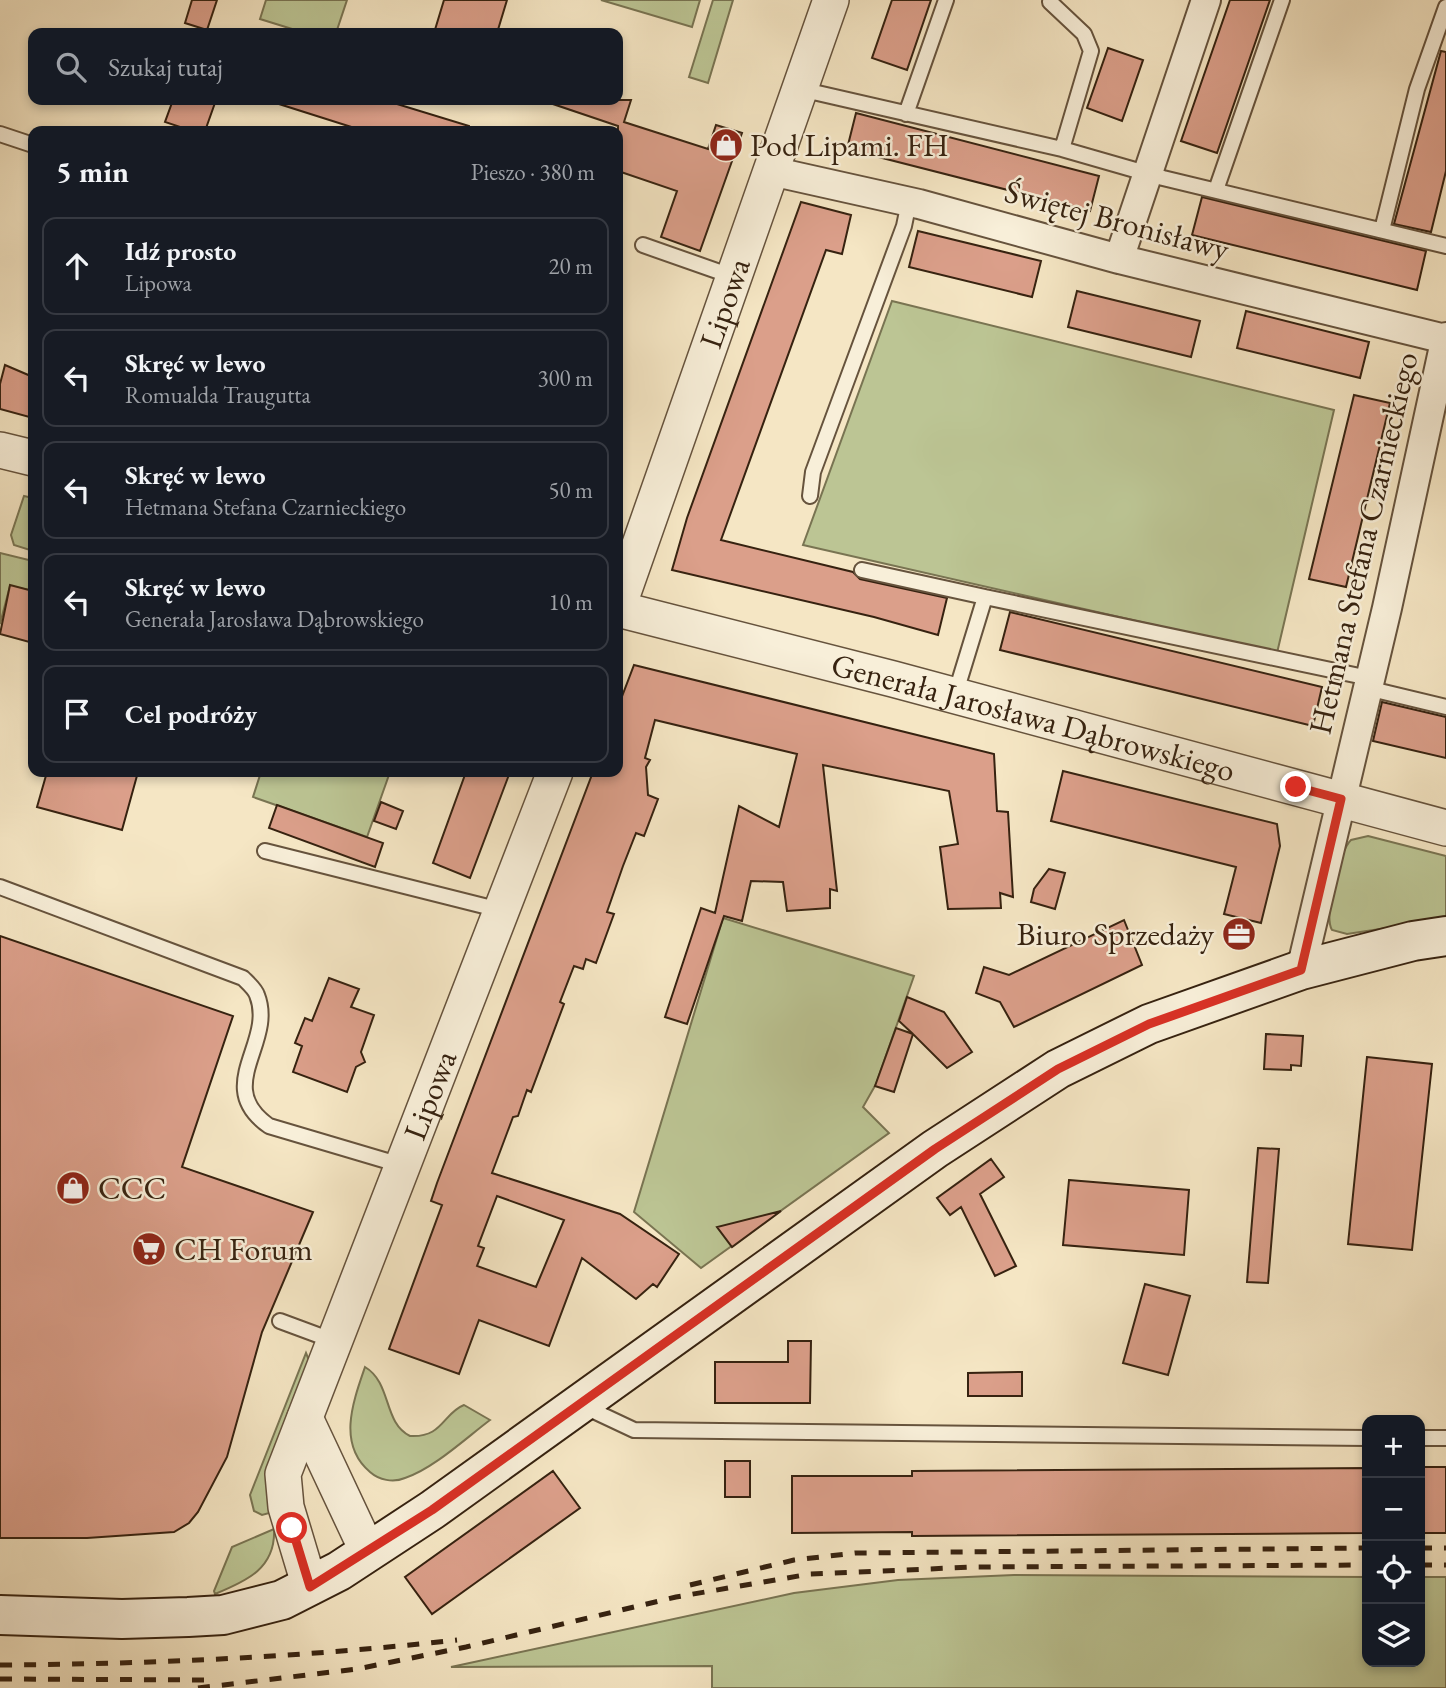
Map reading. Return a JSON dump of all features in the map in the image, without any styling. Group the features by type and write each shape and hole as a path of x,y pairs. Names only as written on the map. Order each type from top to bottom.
{"main road":[{"path":"0,1615 122,1619 223,1615 282,1600 310,1587 368,1552 580,1404 935,1149 1058,1069 1149,1024 1301,970 1413,941 1446,936"}],"street":[{"name":"Lipowa","path":"623,594 831,0"},
{"path":"1119,259 1206,0"},
{"name":"Świętej Bronisławy","path":"771,172 909,202 1119,259 1446,338"},
{"name":"Hetmana Stefana Czarnieckiego","path":"1301,970 1446,338"},
{"path":"0,450 28,457"},
{"name":"Generała Jarosława Dąbrowskiego","path":"623,609 955,695 1446,828"},
{"name":"Lipowa","path":"310,1587 286,1507 284,1474 553,777"},
{"path":"305,1418 368,1552"}],"lane":[{"path":"906,114 946,0"},
{"path":"1216,191 1282,0"},
{"path":"1050,2 1084,34 1091,51 1062,149"},
{"path":"1382,230 1417,89 1446,7"},
{"path":"800,89 1062,149 1216,191 1446,246"},
{"path":"0,134 28,143"},
{"path":"810,496 813,472 904,226 909,202"},
{"path":"643,245 734,277"},
{"path":"862,570 1368,683 1446,707"},
{"path":"955,695 985,597"},
{"path":"265,851 501,911"},
{"path":"0,887 243,978 257,994 261,1017 244,1083 248,1107 255,1116 268,1126 404,1166"},
{"path":"280,1321 335,1341"},
{"path":"580,1404 634,1430 1362,1437"},
{"path":"1425,1438 1446,1438"}],"green space":[{"path":"266,0 347,0 338,28 289,28 260,19"},
{"path":"601,0 700,0 692,27"},
{"path":"713,0 733,0 708,83 689,77"},
{"path":"892,301 1334,410 1277,653 803,545"},
{"path":"24,496 28,497 28,549 14,545 11,535"},
{"path":"0,553 28,560 28,590 10,586 0,624"},
{"path":"259,777 388,777 367,837 253,797"},
{"path":"1368,836 1446,856 1446,919 1347,934 1332,930 1329,911 1331,898 1346,846 1351,840"},
{"path":"723,918 914,976 876,1084 863,1107 889,1133 701,1268 634,1212"},
{"path":"306,1353 311,1365 273,1512 262,1515 254,1511 250,1495"},
{"path":"365,1367 380,1383 395,1422 410,1436 421,1436 436,1429 464,1405 490,1420 416,1474 396,1480 378,1477 360,1461 351,1436 353,1408"},
{"path":"274,1529 270,1554 265,1563 248,1578 215,1594 232,1547"},
{"path":"1014,1575 1362,1577 1362,1667 1425,1667 1425,1577 1446,1577 1446,1688 712,1688 712,1666 451,1667 794,1593 898,1580"}],"building":[{"path":"192,0 217,0 208,28 185,23"},
{"path":"444,0 507,0 499,28 436,28"},
{"path":"892,0 931,0 907,70 872,58"},
{"path":"1230,0 1270,0 1217,153 1181,141"},
{"path":"1108,48 1143,60 1122,121 1087,108"},
{"path":"1441,51 1446,52 1446,171 1431,232 1394,224"},
{"path":"623,100 631,100 624,122 708,149 716,125 742,133 700,251 661,237 677,191 623,173 623,126 556,105 623,105"},
{"path":"171,105 214,105 207,126 177,126 165,122"},
{"path":"282,105 400,105 469,126 348,126"},
{"path":"856,113 1099,176 1090,211 847,149"},
{"path":"1202,197 1426,251 1417,290 1192,235"},
{"path":"801,202 851,215 842,254 826,250 721,540 853,572 860,579 947,598 938,635 874,617 672,570 687,518"},
{"path":"918,231 1041,261 1032,297 909,267"},
{"path":"1077,291 1200,321 1191,357 1068,327"},
{"path":"1246,311 1369,342 1360,378 1237,348"},
{"path":"5,365 28,375 28,417 0,409 0,384"},
{"path":"1354,395 1390,403 1346,587 1309,579"},
{"path":"10,585 28,590 28,642 0,634"},
{"path":"1010,612 1322,687 1313,726 1000,650"},
{"path":"634,665 994,754 997,811 1008,812 1013,897 1000,893 1001,908 948,909 940,847 958,844 949,791 823,765 837,891 830,889 830,908 787,911 783,882 751,881 742,921 724,916 687,1024 665,1017 701,908 715,913 739,806 779,827 797,754 655,720 645,758 650,760 646,767 648,795 658,799 644,836 636,833 623,866 607,912 614,914 596,963 586,959 583,969 574,966 560,1002 564,1004 531,1092 527,1090 518,1116 513,1117 492,1173 620,1214 679,1254 657,1287 653,1284 636,1299 582,1258 549,1346 479,1320 459,1374 389,1349 442,1205 431,1201 591,777 623,777 623,694","holes":["497,1196 564,1220 536,1287 477,1266 484,1248 478,1246"]},
{"path":"1382,702 1446,717 1446,758 1373,741"},
{"path":"1063,771 1277,824 1280,846 1261,923 1224,914 1236,867 1051,821"},
{"path":"46,777 137,777 122,830 37,807"},
{"path":"464,777 508,777 470,878 433,863"},
{"path":"381,802 403,811 396,829 374,821"},
{"path":"277,805 383,843 375,867 269,828"},
{"path":"1049,869 1065,873 1055,909 1031,902 1034,889"},
{"path":"1124,920 1142,965 1014,1027 1000,1002 976,993 984,967 1009,975"},
{"name":"CH Forum","path":"0,936 233,1016 182,1167 313,1212 262,1332 227,1457 198,1512 189,1523 174,1532 87,1538 0,1538"},
{"path":"329,978 359,989 351,1007 374,1015 361,1052 365,1062 356,1067 347,1092 293,1072 302,1046 295,1043 305,1018 312,1021"},
{"path":"907,997 944,1012 972,1052 947,1068 899,1021"},
{"path":"896,1028 913,1034 894,1092 875,1086"},
{"path":"1266,1034 1303,1036 1301,1066 1291,1065 1291,1070 1264,1069"},
{"path":"1367,1057 1432,1064 1412,1250 1348,1244"},
{"path":"1258,1148 1279,1149 1268,1283 1247,1282"},
{"path":"991,1159 1004,1177 980,1194 1016,1266 995,1276 961,1207 950,1215 937,1198"},
{"path":"1069,1180 1189,1190 1184,1255 1063,1245"},
{"path":"781,1211 732,1247 717,1227"},
{"path":"1145,1284 1190,1296 1168,1375 1123,1363"},
{"path":"788,1341 811,1341 810,1403 715,1403 715,1362 788,1362"},
{"path":"1022,1372 1022,1396 968,1396 968,1373"},
{"path":"725,1461 750,1461 750,1497 725,1497"},
{"path":"1425,1467 1446,1467 1446,1533 1425,1533"},
{"path":"1362,1468 1362,1533 912,1536 912,1532 792,1533 792,1476 912,1476 912,1471"},
{"path":"553,1471 580,1508 432,1614 405,1577"}],"railway":[{"path":"690,1585 794,1560 855,1553 1362,1548"},
{"path":"1425,1548 1446,1548"},
{"path":"198,1688 357,1669 466,1647 676,1597 810,1574 975,1567 1362,1565"},
{"path":"1425,1565 1446,1565"},
{"path":"0,1665 229,1658 457,1640"},
{"path":"0,1679 212,1680"}],"place":[{"name":"Pod Lipami. FH","path":"726,145"},
{"name":"Biuro Sprzedaży","path":"1239,934"},
{"name":"CCC","path":"73,1188"},
{"name":"CH Forum","path":"149,1249"}],"route":[{"path":"292,1528 310,1587 432,1510 935,1149 1058,1069 1149,1024 1301,970 1341,799 1296,787"}]}
